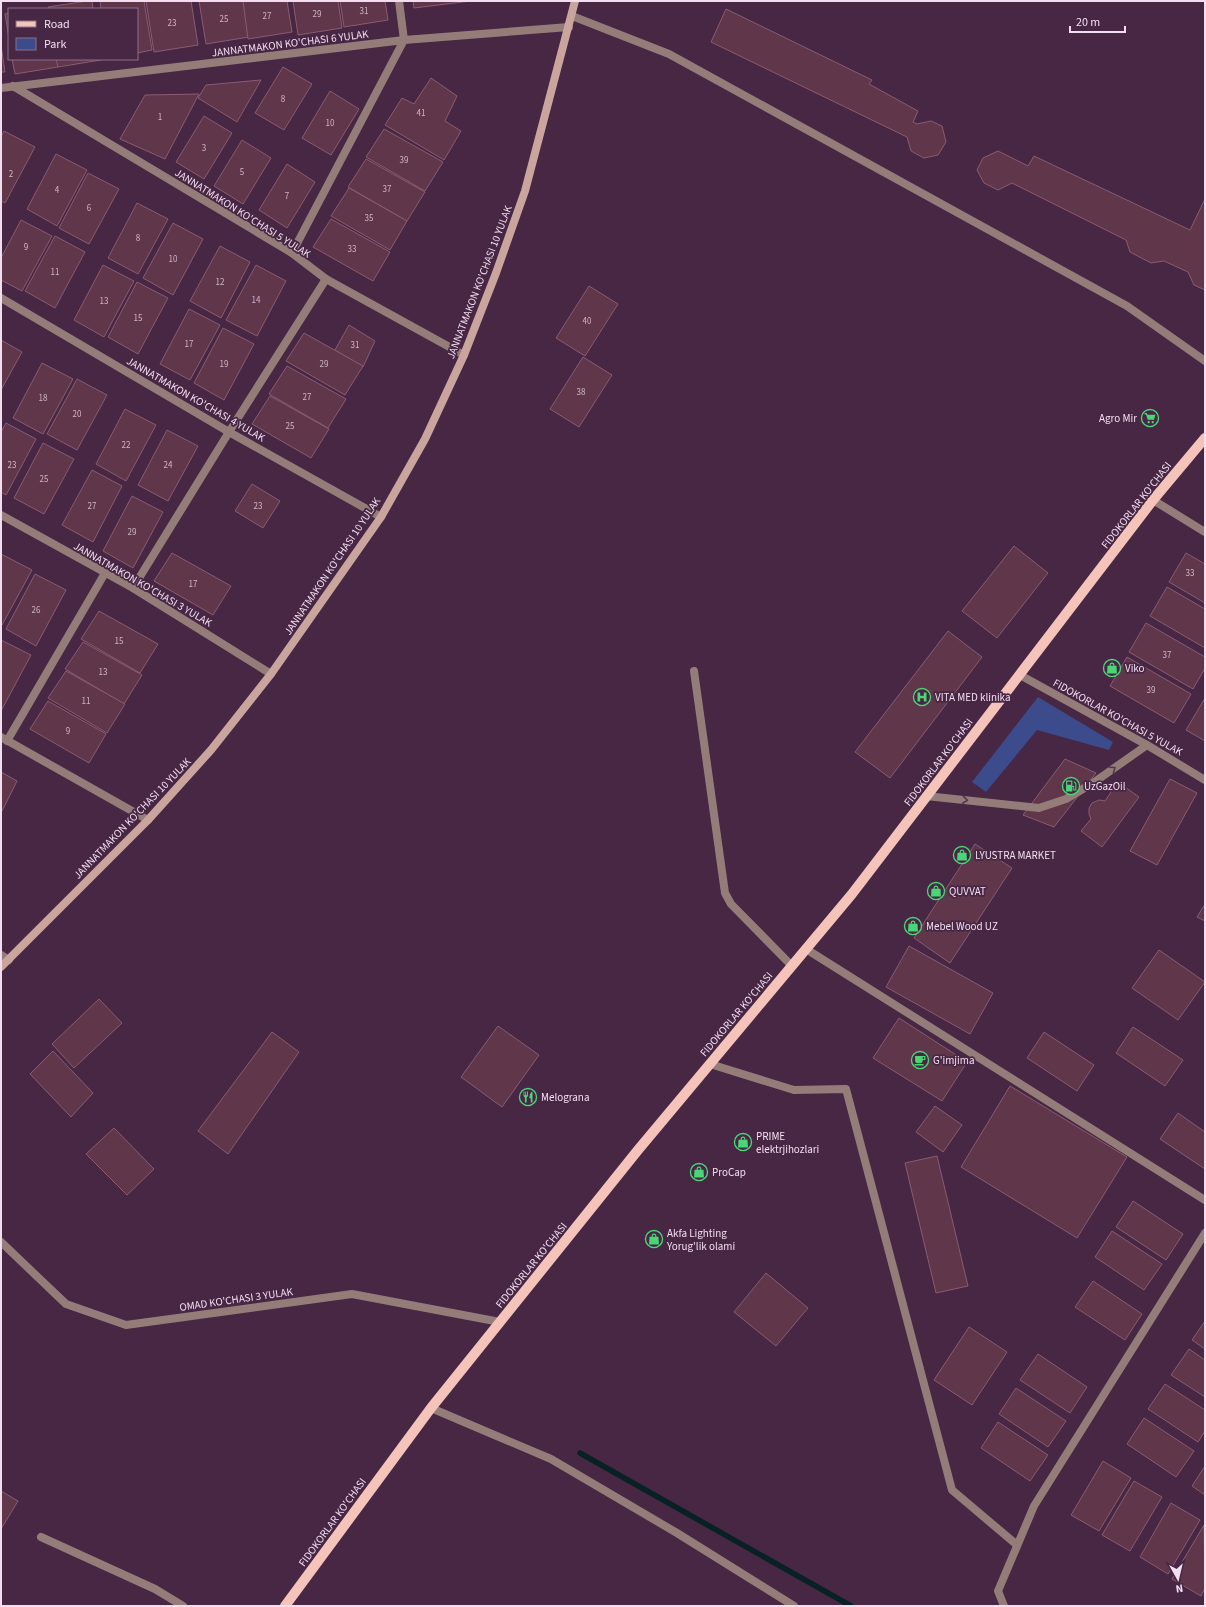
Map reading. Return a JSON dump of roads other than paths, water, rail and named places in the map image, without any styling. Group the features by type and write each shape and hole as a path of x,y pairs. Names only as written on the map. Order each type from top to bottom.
{"main road":[{"name":"FIDOKORLAR KO'CHASI","path":"285,1606 431,1408 638,1150 852,894 1153,500 1205,438"}],"street":[{"path":"292,253 404,40 399,1"},
{"path":"569,27 575,1"},
{"path":"572,16 669,54 1127,306 1205,361"},
{"name":"JANNATMAKON KO'CHASI 6 YULAK","path":"1,88 404,40 569,27"},
{"name":"JANNATMAKON KO'CHASI 10 YULAK","path":"1,967 148,820 211,750 271,674 381,517 425,439 464,355 496,273 525,191 569,27"},
{"name":"JANNATMAKON KO'CHASI 5 YULAK","path":"13,86 292,253 326,280 464,355"},
{"path":"133,588 229,432 326,280"},
{"name":"JANNATMAKON KO'CHASI 4 YULAK","path":"1,298 229,432 381,517"},
{"path":"1153,500 1205,532"},
{"name":"JANNATMAKON KO'CHASI 3 YULAK","path":"1,515 133,588 271,674"},
{"path":"105,573 4,739 148,820"},
{"path":"694,671 725,892 730,904 792,966"},
{"name":"FIDOKORLAR KO'CHASI 5 YULAK","path":"1020,675 1147,745 1205,780"},
{"path":"926,796 1039,808 1066,799 1093,783 1147,745"},
{"path":"806,949 1205,1200"},
{"path":"1,955 9,960"},
{"path":"710,1064 794,1090 846,1089 952,1490 1017,1545"},
{"path":"1004,1606 998,1591 1034,1506 1205,1233"},
{"name":"OMAD KO'CHASI 3 YULAK","path":"1,1242 66,1304 126,1325 352,1294 500,1322"},
{"path":"431,1408 551,1459 670,1529 794,1606"},
{"path":"41,1537 155,1589 183,1606"}],"waterway":[{"path":"580,1453 851,1606"}],"place":[{"name":"Agro Mir","path":"1150,418"},
{"name":"Viko","path":"1112,668"},
{"name":"VITA MED klinika","path":"922,697"},
{"name":"UzGazOil","path":"1071,786"},
{"name":"LYUSTRA MARKET","path":"962,855"},
{"name":"QUVVAT","path":"936,891"},
{"name":"Mebel Wood UZ","path":"913,926"},
{"name":"G'imjima","path":"920,1060"},
{"name":"Melograna","path":"528,1097"},
{"name":"PRIME elektrjihozlari","path":"743,1142"},
{"name":"ProCap","path":"699,1172"},
{"name":"Akfa Lighting Yorug'lik olami","path":"654,1239"}]}
